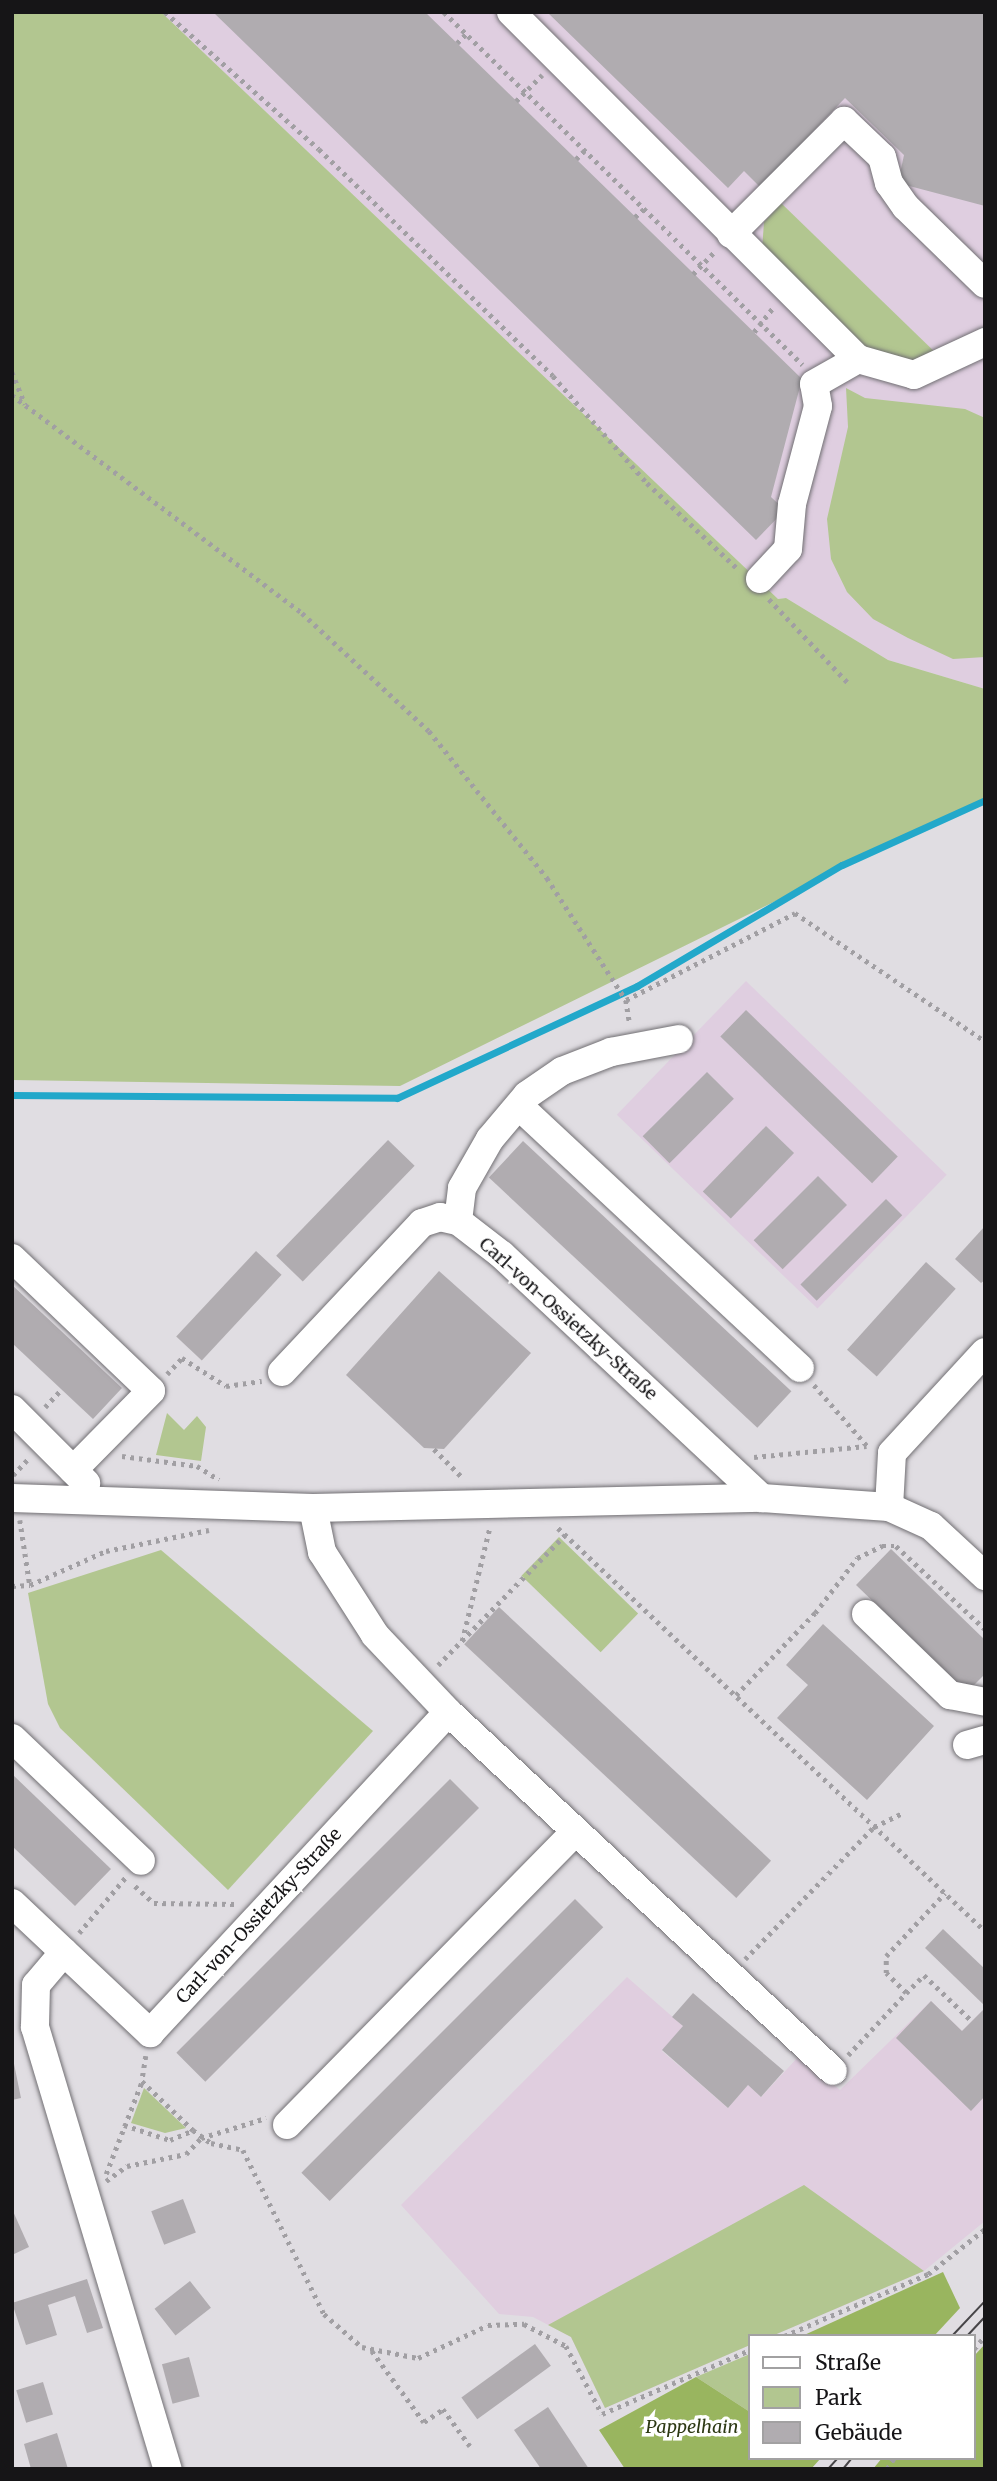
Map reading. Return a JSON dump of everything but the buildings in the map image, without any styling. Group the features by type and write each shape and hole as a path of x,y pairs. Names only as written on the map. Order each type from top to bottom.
{"street":[{"path":"512,12 788,293 858,359 914,375 985,342"},
{"path":"731,234 844,121 882,157 889,183 906,207 985,285"},
{"path":"756,583 788,549 792,504 818,407 814,384 858,359"},
{"path":"282,1373 422,1223 440,1217 458,1221 462,1188 490,1139 519,1106 562,1070 611,1052 679,1039"},
{"path":"519,1106 800,1368"},
{"name":"Carl-von-Ossietzky-Straße","path":"458,1221 502,1255 762,1498"},
{"path":"12,1258 151,1391 82,1461"},
{"path":"889,1507 879,1450 985,1352"},
{"path":"26,1411 82,1461 100,1497"},
{"path":"14,1498 100,1497 313,1508 762,1498 889,1507 931,1526 985,1576"},
{"path":"313,1508 322,1552 338,1583 375,1635 448,1712 833,2071"},
{"path":"866,1614 950,1695 985,1702"},
{"name":"Carl-von-Ossietzky-Straße","path":"150,2033 448,1712"},
{"path":"12,1738 133,1869"},
{"path":"287,2125 576,1831"},
{"path":"12,1903 150,2033"},
{"path":"64,1952 36,1985 35,2027 168,2469"}],"path":[{"path":"165,12 319,149 553,376 647,483 756,583 850,685"},
{"path":"444,12 761,319 814,384"},
{"path":"457,43 466,34"},
{"path":"516,101 558,59"},
{"path":"576,159 585,150"},
{"path":"635,217 645,208"},
{"path":"693,274 731,234"},
{"path":"754,332 761,319 788,293"},
{"path":"12,372 25,404"},
{"path":"12,395 302,613 429,731 547,878 626,999 795,913 985,1041"},
{"path":"183,1358 226,1386 247,1385 282,1373"},
{"path":"800,1368 879,1450"},
{"path":"26,1411 62,1390"},
{"path":"434,1449 494,1506 462,1641"},
{"path":"722,1461 879,1450"},
{"path":"12,1586 30,1585 106,1551 218,1527 221,1504 218,1476 197,1466 82,1461"},
{"path":"14,1498 30,1585"},
{"path":"534,1505 985,1931"},
{"path":"421,1684 565,1535"},
{"path":"730,1974 874,1827 901,1814"},
{"path":"64,1952 133,1869 154,1903 269,1905"},
{"path":"906,1993 886,1973 887,1956 945,1893"},
{"path":"833,2071 924,1975 972,2021"},
{"path":"150,2033 142,2081 103,2183 138,2161 186,2154 201,2138 275,2115 287,2125"},
{"path":"142,2081 201,2138 243,2150 324,2314 350,2341 372,2351 418,2358 488,2325 524,2324 566,2346 602,2414 748,2351"},
{"path":"124,2125 170,2140 193,2130"},
{"path":"789,2334 928,2274 985,2229"},
{"path":"372,2351 424,2422 443,2409 470,2446"}],"shaded area":[{"path":"161,12 985,12 985,689 888,660 786,598 778,599"},
{"path":"746,981 947,1175 817,1309 617,1115"},
{"path":"627,1977 683,2026 662,2051 728,2108 748,2085 761,2097 800,2055 840,2090 931,2001 962,2031 985,2008 985,2221 924,2271 777,2334 748,2334 748,2346 605,2408 571,2337 533,2317 499,2314 401,2205"}],"green space":[{"path":"12,12 161,12 778,599 786,598 888,660 985,689 985,798 400,1086 12,1080"},
{"path":"781,203 941,358 910,366 853,344 762,250 764,222"},
{"path":"846,388 865,398 965,409 985,418 985,657 953,659 908,638 873,619 847,592 831,559 827,519 848,427"},
{"path":"167,1413 184,1430 197,1416 206,1427 201,1461 156,1455"},
{"path":"559,1537 638,1613 601,1652 521,1576"},
{"path":"161,1550 373,1731 228,1890 60,1728 48,1704 28,1593"},
{"path":"144,2088 186,2128 165,2133 131,2123"},
{"path":"804,2185 924,2271 777,2334 748,2334 748,2346 605,2408 571,2337 548,2325"},
{"path":"943,2272 960,2308 936,2334 806,2334"},
{"path":"985,2344 985,2469 873,2469 880,2460 976,2460 976,2354"},
{"path":"748,2355 748,2411 696,2377"},
{"name":"Pappelhain","path":"696,2377 748,2411 748,2460 819,2460 811,2469 625,2469 599,2430"}],"waterway":[{"path":"12,1095 397,1098 637,986 842,865 985,800"}],"tram line":[{"path":"954,2334 985,2301"},
{"path":"969,2334 985,2317"},
{"path":"828,2469 836,2460"},
{"path":"843,2469 850,2460"}]}
